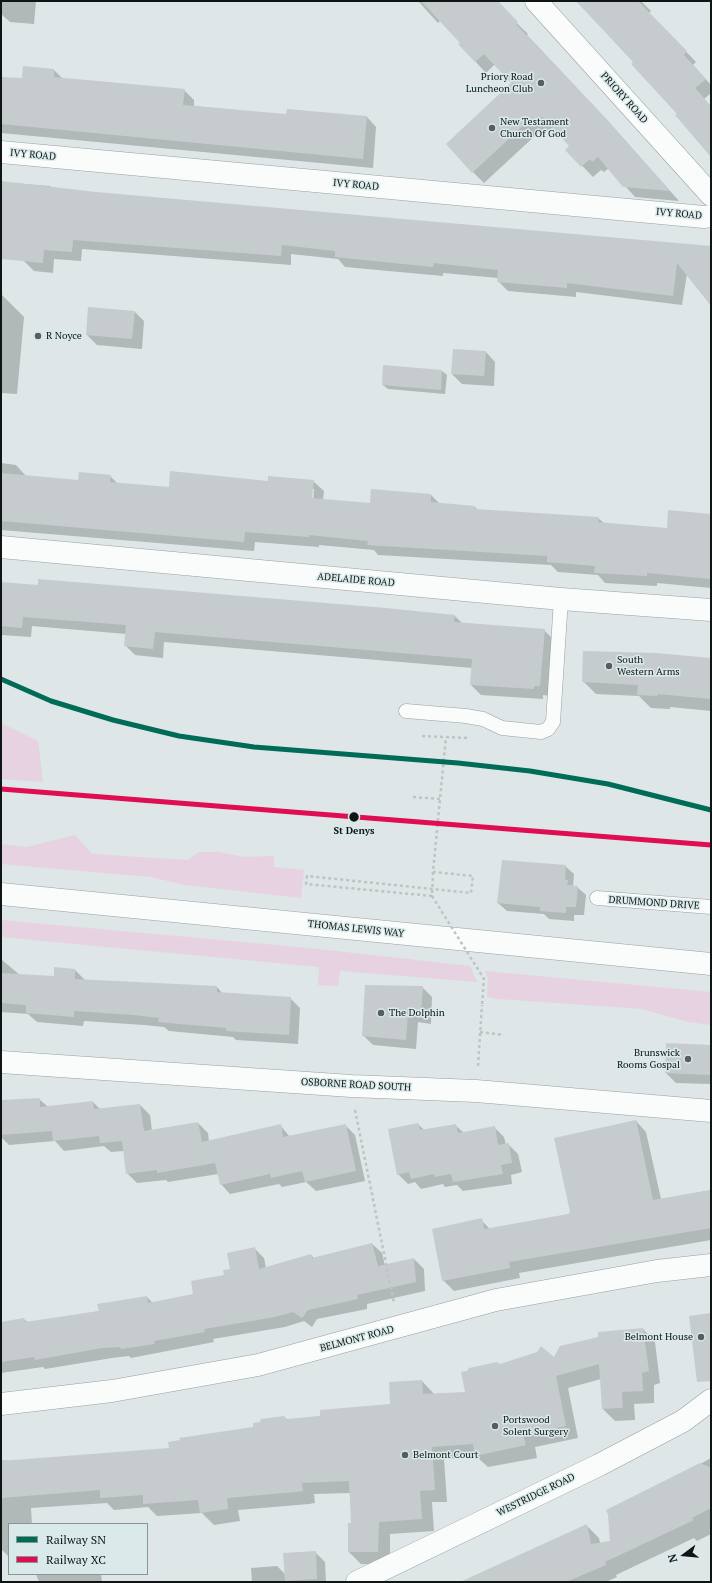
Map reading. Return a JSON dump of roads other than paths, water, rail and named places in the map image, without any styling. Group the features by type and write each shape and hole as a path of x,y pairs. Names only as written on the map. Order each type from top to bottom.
{"street":[{"name":"PRIORY ROAD","path":"536,1 711,195"},
{"name":"IVY ROAD","path":"1,152 704,217 711,216"},
{"name":"ADELAIDE ROAD","path":"1,546 561,599 711,610"},
{"name":"THOMAS LEWIS WAY","path":"1,894 711,964"},
{"name":"OSBORNE ROAD SOUTH","path":"1,1062 351,1086 476,1091 711,1111"},
{"name":"BELMONT ROAD","path":"1,1404 112,1391 258,1365 496,1300 657,1271 711,1265"},
{"name":"WESTRIDGE ROAD","path":"357,1582 599,1465 682,1421 711,1400"}],"lane":[{"path":"406,711 466,716 483,719 502,728 541,732 548,729 553,722 561,599"},
{"name":"DRUMMOND DRIVE","path":"597,898 711,907"}],"rail line":[{"name":"SN","path":"1,679 51,701 113,720 179,736 254,747 458,763 530,771 608,784 711,810"},
{"name":"XC","path":"1,789 711,845"}],"place":[{"name":"Priory Road Luncheon Club","path":"541,83"},
{"name":"New Testament Church Of God","path":"492,128"},
{"name":"R Noyce","path":"38,336"},
{"name":"South Western Arms","path":"609,666"},
{"name":"St Denys","path":"354,817"},
{"name":"The Dolphin","path":"381,1013"},
{"name":"Brunswick Rooms Gospal","path":"688,1059"},
{"name":"Belmont House","path":"701,1337"},
{"name":"Portswood Solent Surgery","path":"495,1426"},
{"name":"Belmont Court","path":"405,1455"}]}
